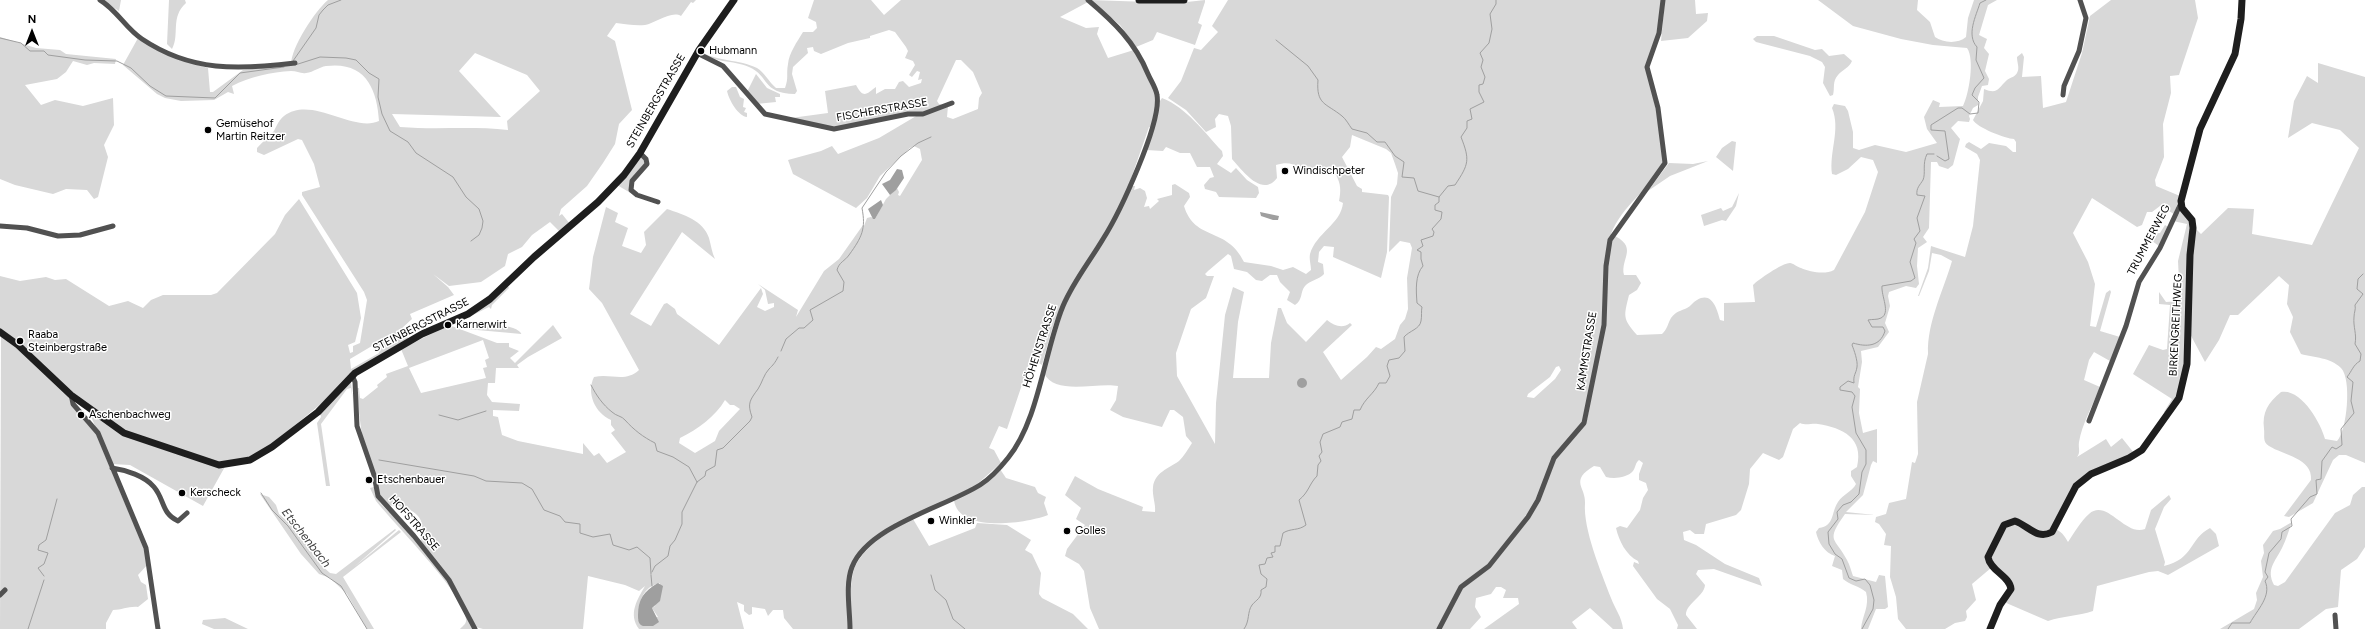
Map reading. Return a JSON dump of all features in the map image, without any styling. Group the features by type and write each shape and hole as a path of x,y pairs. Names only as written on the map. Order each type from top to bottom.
{"street":[{"path":"100,0 114,11 142,39 192,62 211,67 232,68 256,68 295,63"},
{"name":"STEINBERGSTRASSE","path":"0,333 18,344 71,395 124,433 222,465 246,462 267,450 323,407 352,375 415,338 468,314 490,299 534,257 603,197 624,175 640,153 697,54 734,0"},
{"name":"HÖHENSTRASSE","path":"850,629 851,570 858,558 891,528 982,484 1016,447 1026,426 1054,330 1063,305 1108,230 1141,159 1157,106 1156,91 1140,57 1123,31 1088,0"},
{"path":"1139,0 1184,0"},
{"name":"KAMMSTRASSE","path":"1439,629 1458,590 1489,566 1528,518 1538,500 1551,464 1580,428 1587,414 1604,324 1606,266 1610,240 1665,163 1658,108 1647,67 1660,33 1663,0"},
{"path":"2063,95 2064,86 2079,51 2086,18 2080,0"},
{"name":"TRUMMERWEG","path":"2088,421 2126,326 2139,282 2160,248 2182,201 2200,129 2235,54 2241,19 2242,0"},
{"name":"FISCHERSTRASSE","path":"697,54 726,68 758,109 765,114 834,129 908,114 923,114 952,103"},
{"path":"640,153 646,159 647,164 632,181 631,190 637,195 658,202"},
{"name":"BIRKENGREITHWEG","path":"1990,629 2000,605 2011,589 2009,583 1991,564 1988,557 2004,525 2015,522 2037,534 2043,535 2052,532 2076,486 2091,474 2129,458 2142,450 2171,413 2180,398 2187,364 2190,255 2193,228 2192,220 2182,208 2182,201"},
{"path":"0,226 27,228 58,236 80,235 113,226"},
{"name":"HOFSTRASSE","path":"352,375 355,382 358,431 374,475 378,496 414,536 449,580 475,629"},
{"path":"71,395 73,404 98,433 148,552 158,629"},
{"path":"112,468 148,480 155,488 168,516 178,521 187,514"},
{"path":"0,595 5,590"},
{"path":"2335,615 2336,629"}],"shaded area":[{"path":"102,0 121,0 119,11"},
{"path":"169,0 185,0 186,3 178,14 172,49 167,44"},
{"path":"328,0 696,0 693,3 691,2 681,16 668,16 645,25 616,23 607,36 615,41 632,110 619,124 615,144 587,186 561,209 559,216 562,214 570,224 560,232 550,222 532,235 522,247 508,254 505,266 481,282 449,286 433,274 448,287 454,295 410,314 412,319 401,329 409,339 380,355 271,445 249,458 227,463 203,506 130,465 112,464 84,401 59,382 0,330 0,276 20,281 46,277 55,280 66,279 109,306 128,301 143,308 151,300 163,295 211,295 217,293 275,234 285,215 299,199 357,293 361,318 355,342 348,345 350,353 353,352 353,346 360,343 367,300 364,292 302,195 302,192 320,187 314,164 302,140 298,139 264,155 257,152 257,148 274,131 284,116 295,111 307,110 320,112 357,122 369,123 379,121 378,109 372,88 366,79 350,68 326,66 306,73 293,71 268,74 253,78 232,86 234,94 228,92 214,100 181,101 165,98 157,94 123,65 138,38 191,63 208,68 210,92 213,92 243,70 291,65 292,57 299,39","holes":["475,53 527,75 540,91 507,121 508,130 481,128 400,127 392,114 501,117 459,71","377,343 379,353 351,369 350,359"]},
{"path":"814,0 871,0 884,15 901,0 1085,0 1088,2 1060,17 1086,28 1099,27 1097,34 1108,58 1134,50 1155,92 1156,101 1160,101 1162,98 1171,102 1187,114 1222,151 1223,156 1217,164 1231,173 1236,168 1247,180 1258,187 1259,193 1256,198 1219,197 1216,192 1205,189 1204,185 1210,178 1214,177 1210,167 1197,167 1190,153 1180,153 1166,147 1163,151 1146,150 1152,128 1149,127 1126,193 1105,234 1064,299 1052,329 1042,365 1031,358 1007,429 999,426 989,448 994,450 1001,463 975,486 890,527 852,565 848,629 793,629 784,618 783,610 773,610 768,616 765,609 752,607 752,614 749,615 744,611 744,605 737,602 744,629 639,629 634,618 634,612 645,586 639,591 625,585 588,576 583,629 483,629 476,627 455,587 422,544 420,535 422,528 418,516 400,506 387,506 380,495 369,466 365,450 357,388 359,388 360,398 363,399 378,387 377,385 387,377 386,374 408,366 401,349 449,325 497,343 509,343 509,347 519,351 510,358 515,363 553,325 562,338 528,357 517,365 519,368 496,368 495,383 488,383 487,395 492,402 520,404 519,411 493,410 493,416 498,417 502,435 518,441 583,454 583,443 594,456 599,453 607,463 626,452 611,433 615,430 611,425 611,420 600,413 596,408 591,389 594,377 623,377 634,374 639,370 602,303 589,289 593,257 606,207 618,213 615,222 628,228 622,246 641,253 646,245 644,232 667,209 698,222 709,238 715,259 682,232 630,314 651,326 664,304 667,303 675,309 677,314 719,345 761,288 763,294 757,307 765,311 774,307 774,303 768,304 765,290 758,284 798,310 796,317 824,271 839,259 863,225 864,226 867,218 871,217 875,219 886,199 897,188 899,192 898,195 900,196 922,160 920,149 914,146 910,148 880,176 867,198 856,208 793,174 788,160 821,151 832,146 838,154 879,138 923,112 836,128 791,118 828,113 825,91 856,85 863,94 868,93 876,87 876,94 885,89 895,89 899,82 903,81 909,87 921,83 922,79 918,80 920,72 917,71 912,77 909,75 915,65 913,61 905,58 908,51 895,32 889,30 870,36 870,38 848,43 821,54 814,51 813,47 807,48 808,53 793,67 792,74 797,91 795,94 776,91 767,84 756,71 749,67 710,58 700,51 707,55 743,63 757,68 776,88 785,88 787,81 787,68 794,48 803,32 813,32 817,28 816,22 808,18","holes":["956,60 961,60 973,72 982,93 979,98 978,109 953,119 947,117 948,106 939,104 937,101","483,340 489,358 485,360 487,367 483,368 486,378 421,393 409,368","725,400 730,405 734,405 740,409 719,431 715,441 695,453 679,443 680,438 706,422","660,583 655,606 652,608 658,617 638,620 642,597 645,592 654,585"]},
{"path":"1090,0 1178,3 1205,0 1205,2 1198,23 1202,25 1195,45 1157,32 1153,40 1136,47 1120,25"},
{"path":"1228,0 1661,0 1659,27 1646,67 1656,109 1664,161 1652,180 1622,214 1611,234 1620,239 1627,248 1623,269 1624,275 1636,275 1641,283 1637,290 1629,295 1625,312 1629,325 1637,335 1662,334 1675,314 1702,298 1710,299 1713,302 1720,320 1724,321 1724,303 1755,302 1753,285 1770,272 1786,264 1791,263 1813,272 1830,272 1834,270 1865,212 1878,172 1873,160 1861,157 1848,169 1836,175 1832,174 1835,124 1832,108 1834,104 1845,106 1848,111 1853,132 1853,148 1859,150 1875,145 1906,152 1937,143 1927,129 1924,117 1933,100 1940,103 1939,107 1963,106 1967,93 1971,68 1971,60 1967,48 1933,45 1901,39 1853,26 1818,0 1918,0 1917,10 1930,22 1935,37 1942,41 1955,42 1966,37 1968,18 1974,0 1997,0 1988,5 1979,35 1987,39 1984,48 1989,54 1985,71 1989,79 1988,85 1982,86 1978,97 1978,105 1973,108 1969,116 1969,122 1958,121 1951,128 1960,139 1953,165 1948,169 1939,166 1937,162 1931,162 1929,228 1923,237 1927,242 1918,248 1917,266 1919,284 1916,288 1906,286 1889,292 1888,296 1890,306 1885,323 1889,332 1878,347 1861,351 1862,362 1858,387 1860,389 1859,413 1863,433 1877,429 1877,463 1873,461 1871,465 1863,495 1846,512 1875,515 1845,514 1835,530 1834,539 1848,562 1853,576 1876,582 1879,575 1885,576 1888,607 1885,609 1876,609 1868,629 1861,629 1867,602 1866,592 1843,579 1842,570 1832,566 1835,556 1831,555 1822,547 1816,532 1819,528 1824,527 1830,522 1838,502 1856,484 1851,476 1851,471 1857,467 1858,457 1854,442 1850,436 1836,428 1818,424 1800,423 1793,429 1783,457 1779,460 1763,453 1750,469 1749,484 1741,510 1736,515 1706,524 1704,534 1695,534 1690,530 1683,532 1684,540 1696,545 1725,564 1759,578 1762,586 1714,569 1698,570 1696,574 1705,585 1704,589 1689,607 1686,615 1697,629 1677,629 1678,625 1670,609 1657,599 1633,566 1634,562 1639,564 1638,561 1630,555 1621,543 1617,533 1616,528 1620,526 1627,528 1640,510 1643,498 1648,490 1646,483 1639,480 1639,474 1643,463 1639,460 1633,471 1624,477 1606,477 1600,467 1594,466 1586,471 1580,480 1585,497 1585,513 1590,538 1602,576 1618,613 1623,629 1613,629 1590,608 1572,622 1577,629 1484,629 1519,604 1518,598 1503,598 1506,590 1501,587 1496,587 1491,594 1476,598 1475,607 1481,617 1470,629 1440,629 1462,588 1490,567 1529,518 1552,464 1587,420 1595,373 1583,422 1550,463 1533,508 1488,565 1460,586 1437,629 1099,629 1090,608 1084,571 1079,564 1065,556 1067,549 1085,525 1076,519 1081,508 1065,495 1075,476 1098,489 1143,507 1142,511 1155,512 1153,487 1156,478 1163,471 1179,461 1192,443 1186,436 1183,417 1174,410 1170,410 1162,427 1123,417 1110,410 1116,400 1118,386 1066,386 1049,380 1044,373 1065,305 1132,186 1135,186 1134,190 1140,188 1145,191 1147,198 1144,207 1149,206 1150,209 1159,201 1157,199 1172,195 1172,185 1175,184 1189,193 1190,197 1184,206 1189,217 1196,225 1229,243 1237,251 1244,262 1271,266 1283,270 1293,267 1306,274 1311,270 1310,254 1313,247 1317,240 1338,217 1343,203 1339,201 1340,188 1338,178 1336,175 1331,175 1328,170 1312,172 1292,164 1282,163 1276,165 1277,178 1271,183 1265,185 1259,184 1247,175 1232,159 1231,126 1228,116 1219,114 1215,119 1216,127 1206,132 1186,110 1168,98 1181,81 1194,48 1201,50 1218,32 1212,26","holes":["1352,135 1386,149 1391,153 1398,173 1397,184 1391,197 1389,252 1400,241 1410,243 1412,248 1407,278 1408,309 1405,319 1400,325 1395,339 1381,349 1376,347 1341,380 1323,352 1352,325 1350,323 1344,326 1338,326 1327,320 1306,342 1287,323 1281,308 1278,308 1271,343 1269,378 1233,378 1238,322 1244,292 1233,287 1225,315 1216,403 1215,444 1177,376 1176,353 1191,309 1206,298 1214,276 1207,276 1205,274 1228,254 1231,256 1234,269 1247,272 1256,280 1262,281 1270,275 1277,275 1280,282 1290,292 1287,300 1295,305 1298,303 1305,286 1309,282 1320,278 1324,274 1323,264 1318,262 1319,252 1324,246 1334,247 1333,257 1381,278 1387,252 1389,197 1388,195 1362,192 1362,189 1357,186 1342,157 1350,147","1559,366 1561,370 1555,379 1534,398 1527,397 1528,394 1550,377 1556,367"]},
{"path":"1665,0 1695,0 1696,14 1708,13 1707,21 1688,38 1661,41"},
{"path":"2111,0 2195,0 2198,18 2179,75 2170,76 2171,93 2163,124 2164,157 2155,180 2156,186 2180,196 2174,214 2160,206 2152,212 2147,212 2142,225 2137,227 2092,198 2073,233 2088,262 2095,284 2090,326 2096,327 2106,293 2110,290 2111,292 2100,331 2120,337 2110,361 2094,352 2089,360 2084,380 2100,387 2083,428 2077,457 2106,439 2111,447 2122,438 2134,453 2084,476 2055,527 2043,533 2012,520 1989,548 1991,568 1972,584 1976,600 1966,611 1967,617 1965,621 1955,623 1945,629 1906,629 1898,619 1896,597 1890,577 1891,546 1884,545 1886,534 1879,524 1875,522 1876,517 1886,514 1889,503 1906,499 1912,462 1915,463 1918,454 1917,402 1928,354 1930,330 1936,307 1952,261 1941,255 1932,253 1929,271 1918,296 1928,268 1931,246 1965,257 1973,226 1980,160 1977,154 1965,147 1966,144 1969,142 1981,149 1989,143 2006,146 2013,152 2016,152 2016,142 2014,139 1992,132 1975,123 1973,120 1983,101 1984,89 1995,91 2015,75 2018,69 2017,57 2022,53 2024,57 2022,77 2041,76 2043,108 2066,102 2082,53 2090,16"},
{"path":"1757,36 1774,36 1815,50 1822,49 1829,56 1844,54 1852,61 1836,78 1833,95 1830,96 1823,83 1825,67 1822,62 1810,56 1756,42 1753,39"},
{"path":"0,37 36,48 60,50 66,54 116,59 115,64 94,63 87,65 73,61 66,72 57,79 25,85 41,105 55,100 83,106 113,98 114,125 104,145 108,157 98,197 94,199 87,190 66,189 53,194 15,185 0,179"},
{"path":"2318,63 2365,77 2365,463 2346,455 2339,455 2333,460 2313,503 2289,517 2284,516 2311,480 2310,473 2302,462 2275,449 2265,442 2265,413 2269,404 2281,392 2288,392 2296,395 2315,416 2325,439 2337,441 2346,416 2347,393 2344,374 2337,364 2322,358 2301,354 2290,332 2293,317 2287,304 2289,285 2279,276 2238,315 2230,315 2219,340 2205,362 2189,332 2191,263 2195,228 2201,234 2228,208 2254,209 2252,234 2312,245 2359,148 2340,130 2312,123 2288,138 2294,101 2307,76 2318,83"},
{"path":"756,74 767,88 780,94 780,97 775,97 776,102 756,104 747,92"},
{"path":"732,87 736,87 740,97 744,99 743,107 746,108 744,112 747,113 747,117 737,111 730,99 727,91"},
{"path":"1732,141 1736,142 1733,171 1716,157 1722,148"},
{"path":"640,156 643,156 646,163 632,179 634,195 617,185"},
{"path":"1708,161 1670,176 1648,191 1669,163 1693,164"},
{"path":"897,169 902,170 904,178 896,190 890,195 882,184 890,180"},
{"path":"1739,193 1736,206 1726,221 1722,220 1704,226 1701,215 1721,208 1723,211 1732,207"},
{"path":"881,200 883,205 875,219 873,219 868,209"},
{"path":"2181,211 2190,220 2183,382 2168,415 2164,412 2172,399 2133,374 2149,345 2163,350 2167,349 2170,305 2159,304 2159,292 2166,302 2180,301 2178,261 2187,224 2173,221"},
{"path":"1260,212 1279,216 1278,220 1261,216"},
{"path":"2165,225 2168,227 2159,246 2148,238 2151,234 2160,233"},
{"path":"508,286 509,288 492,305 491,309 489,307 457,323 462,327 473,323 485,326 511,327 522,334 466,329 455,324"},
{"path":"1,332 68,396 71,405 96,434 144,549 148,564 138,575 141,582 146,585 148,599 138,607 113,610 106,623 106,629 0,629"},
{"path":"1302,378 1307,383 1302,388 1297,383"},
{"path":"351,382 353,402 351,388 347,389 321,424 330,486 326,486 317,423 321,417 320,412"},
{"path":"1000,469 1006,478 1035,487 1038,493 1046,497 1044,503 1048,515 1025,521 995,523 980,522 968,518 958,511 954,500"},
{"path":"374,487 380,503 403,526 448,581 458,600 427,559 376,501 370,488"},
{"path":"2362,487 2365,487 2365,547 2357,559 2341,570 2338,607 2326,609 2299,629 2220,629 2254,609 2257,600 2256,593 2263,577 2261,561 2264,553 2263,545 2273,531 2292,522 2271,570 2274,585 2278,586 2285,582 2335,513 2350,505 2353,495"},
{"path":"260,494 269,497 276,505 279,514 295,528 320,564 330,573 336,574 395,529 396,530 354,567 399,530 401,532 343,577 374,629 367,629 347,594 330,578 319,574 301,554"},
{"path":"2169,495 2171,499 2164,507 2155,529 2165,562 2164,566 2181,559 2198,538 2210,528 2216,534 2219,546 2168,575 2158,571 2149,572 2097,586 2093,611 2087,613 2048,621 2004,602 2011,593 1990,559 2004,529 2013,523 2033,534 2054,529 2057,530 2061,532 2068,542 2083,520 2096,510 2109,514 2130,528 2138,530 2145,529 2151,510"},
{"path":"913,519 929,546 975,528 977,523 1007,525 1031,540 1025,550 1032,554 1041,573 1039,594 1042,598 1073,614 1088,629 851,629 851,587 856,564 877,541 895,528"},
{"path":"658,583 663,586 660,601 652,608 659,622 653,626 643,626 639,623 638,619 639,604 646,592"},
{"path":"463,610 473,629 460,629 466,622"},
{"path":"225,618 248,629 214,629 202,624 203,620"}],"waterway":[{"path":"293,61 316,28 319,15 328,5 341,0"},
{"path":"1244,629 1247,623 1250,608 1260,597 1261,590 1266,587 1267,579 1261,574 1259,565 1265,564 1267,558 1273,557 1271,553 1275,552 1275,546 1280,546 1283,533 1306,525 1299,500 1317,476 1318,465 1321,461 1319,456 1322,452 1320,442 1323,434 1340,427 1342,422 1352,419 1354,410 1360,410 1364,402 1379,383 1386,383 1390,376 1387,366 1389,360 1399,358 1405,351 1404,337 1420,324 1422,307 1417,303 1416,288 1417,278 1423,266 1421,252 1417,250 1423,246 1421,240 1433,236 1434,232 1432,229 1441,219 1442,212 1435,210 1435,205 1439,202 1439,197 1448,186 1455,185 1467,162 1466,151 1461,137 1467,128 1467,121 1472,119 1470,109 1484,102 1479,92 1479,85 1483,84 1485,77 1481,67 1483,60 1480,53 1489,43 1492,29 1490,14 1496,4 1496,0"},
{"path":"1937,156 1945,161 1949,159 1945,131 1931,130 1931,125 1958,108 1962,108 1970,114 1978,113 1979,102 1972,95 1975,88 1984,78 1976,60 1977,47 1972,37 1972,31 1974,19 1980,3 1986,0"},
{"path":"0,38 21,43 30,51 44,51 48,55 85,60 117,61 131,68 150,86 166,96 215,98 240,73 284,67"},
{"path":"1276,40 1308,66 1318,80 1320,99 1323,102 1343,117 1352,129 1367,133 1377,142 1385,142 1395,156 1404,162 1402,177 1414,178 1418,191 1439,197"},
{"path":"295,65 320,57 346,58 356,60 369,73 379,79 378,97 382,114 390,131 408,142 416,153 453,177 466,197 479,209 483,221 482,228 479,235 471,241"},
{"path":"781,351 786,339 799,328 804,328 813,320 810,310 843,291 844,282 837,270 838,267 846,259 860,238 863,227 862,208 886,172 901,156 918,143 931,137"},
{"path":"1862,629 1873,609 1874,600 1870,585 1865,579 1856,581 1849,578 1842,559 1835,554 1829,544 1828,532 1838,519 1837,512 1843,505 1851,502 1859,494 1862,472 1866,464 1866,450 1856,433 1852,407 1855,396 1852,392 1840,390 1840,387 1848,381 1854,383 1857,365 1856,356 1852,345 1853,343 1868,345 1876,343 1883,336 1885,331 1883,327 1872,327 1868,320 1878,319 1884,316 1885,308 1882,286 1911,281 1915,278 1910,262 1916,243 1914,239 1920,231 1917,218 1925,196 1917,195 1917,190 1924,177 1927,154 1934,154"},
{"path":"2228,629 2232,623 2250,623 2260,608 2267,592 2265,581 2268,577 2265,572 2269,553 2281,539 2282,532 2292,526 2291,519 2310,497 2317,494 2316,480 2321,479 2322,461 2332,447 2336,449 2342,445 2341,429 2354,413 2351,401 2353,382 2347,377 2354,366 2360,361 2361,354 2355,344 2356,337 2354,315 2355,305 2363,294 2357,289 2358,279 2363,274"},
{"path":"652,572 655,566 668,556 670,546 675,540 682,524 682,512 697,482 705,476 706,471 715,466 717,450 723,448 750,421 752,417 750,408 751,399 767,371 778,357"},
{"path":"591,385 600,400 643,436 655,443 657,451 673,457 689,467 697,482"},
{"path":"439,415 458,420 486,411"},
{"path":"379,460 474,476 486,481 522,483 532,489 544,510 560,516 565,522 580,524 580,533 593,537 610,534 613,545 629,550 637,547 650,558 651,574"},
{"name":"Etschenbach","path":"261,493 272,510 288,526 322,573 341,586 367,629"},
{"path":"44,576 38,568 44,564 48,553 38,550 39,545 46,540 57,499"},
{"path":"651,575 652,586"},
{"path":"931,575 935,590 946,600 953,619 965,629"},
{"path":"28,629 44,580"}],"place":[{"name":"Hubmann","path":"701,51"},
{"name":"Gemüsehof Martin Reitzer","path":"208,130"},
{"name":"Windischpeter","path":"1285,171"},
{"name":"Karnerwirt","path":"448,325"},
{"name":"Raaba Steinbergstraße","path":"20,341"},
{"name":"Aschenbachweg","path":"81,415"},
{"name":"Etschenbauer","path":"369,480"},
{"name":"Kerscheck","path":"182,493"},
{"name":"Winkler","path":"931,521"},
{"name":"Golles","path":"1067,531"}]}
